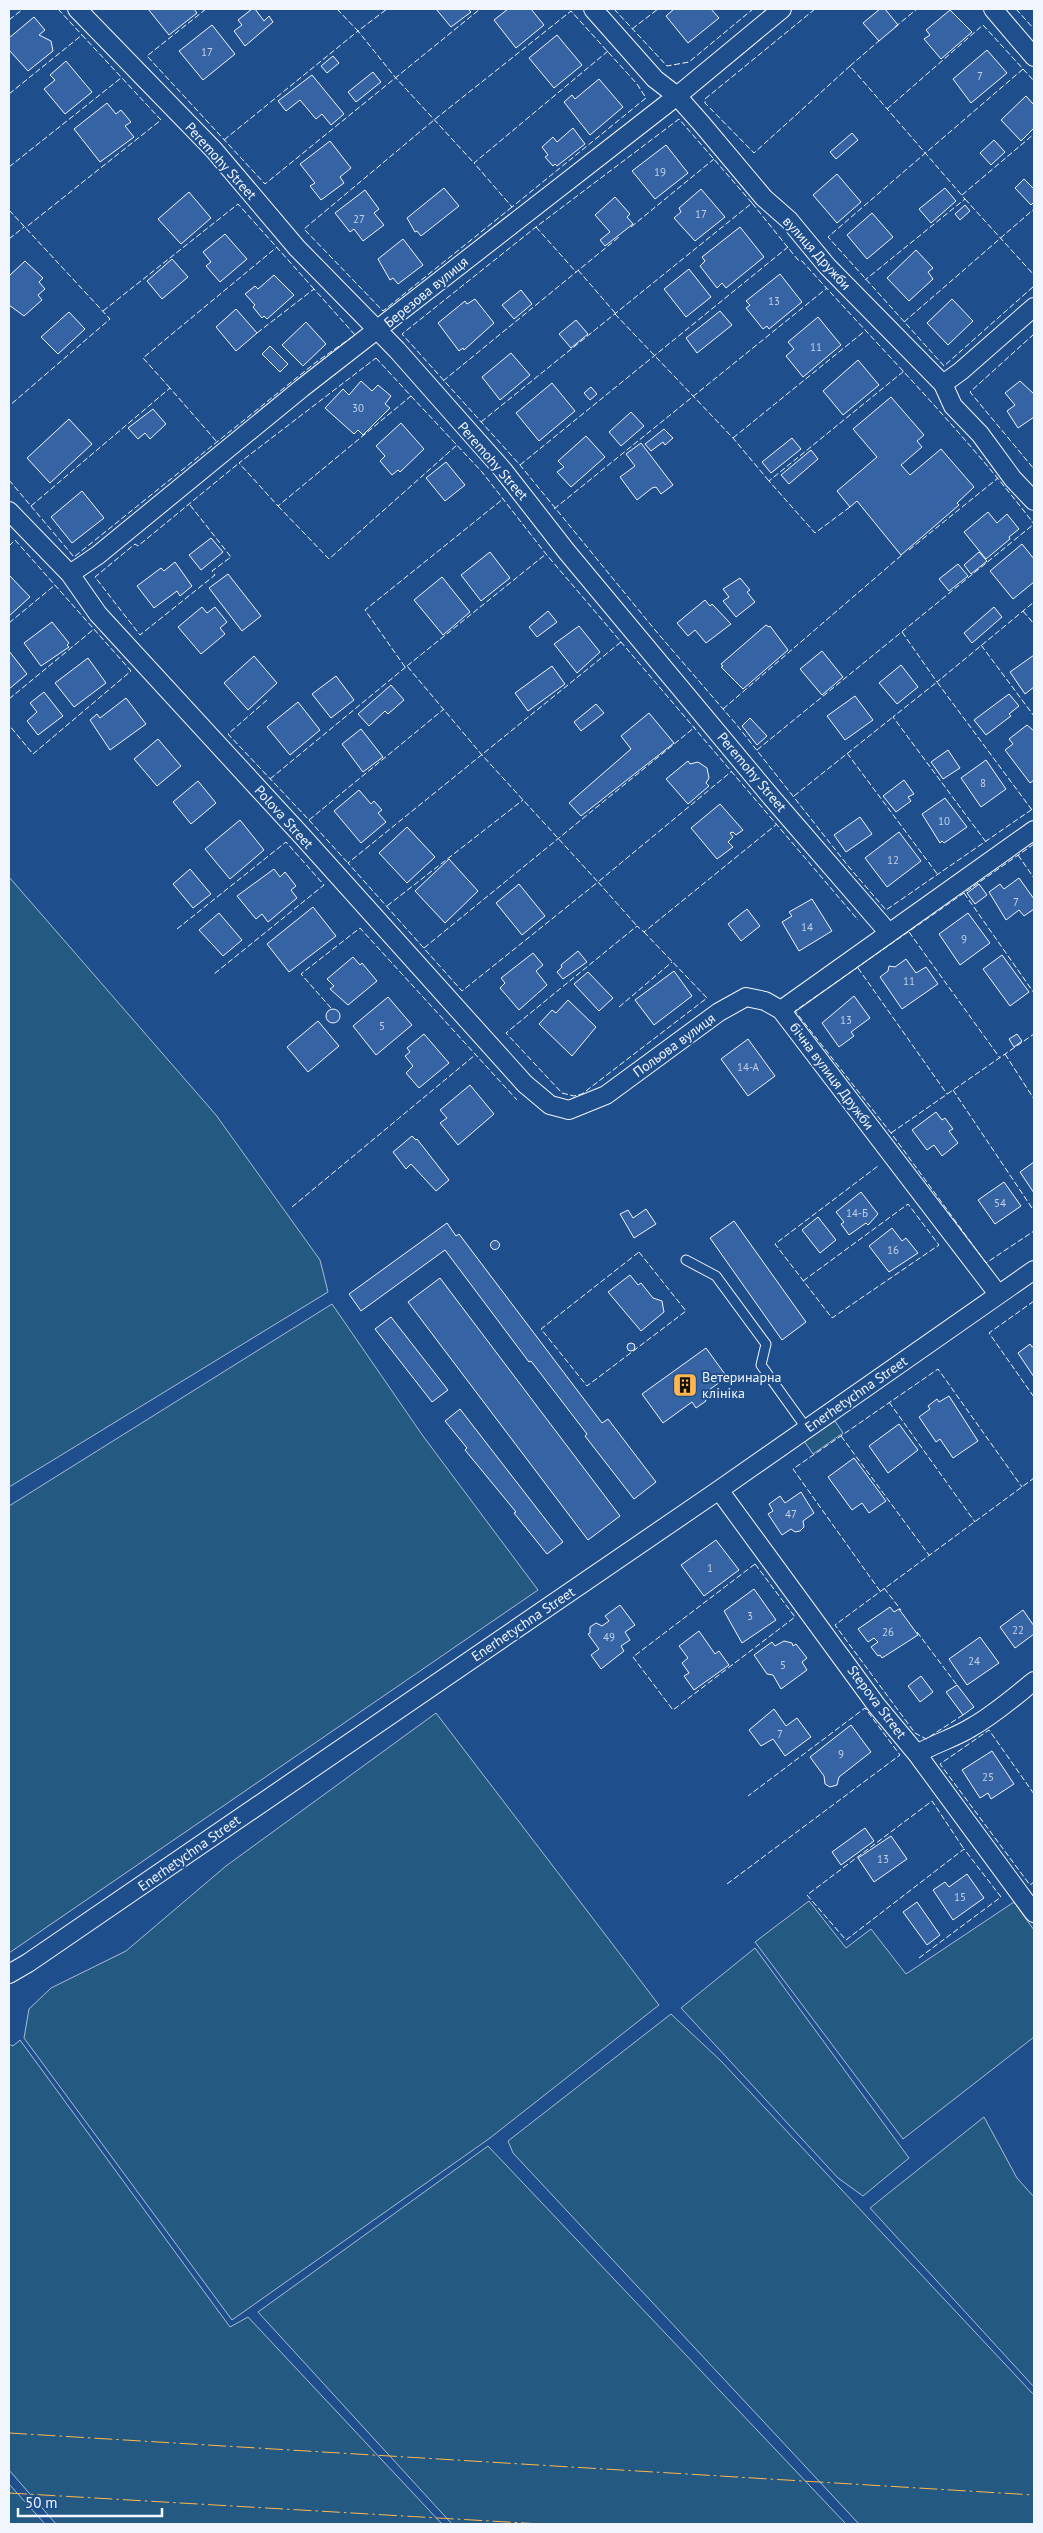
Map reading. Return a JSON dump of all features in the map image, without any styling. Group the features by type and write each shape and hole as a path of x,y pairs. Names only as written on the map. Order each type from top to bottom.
{"street":[{"name":"Peremohy Street","path":"77,9 214,150 297,248 378,330 503,470 567,552 772,798 888,932"},
{"name":"вулиця Дружби","path":"593,9 655,79 677,96 764,198 789,220 827,266 943,384 953,406 980,434 1013,479 1034,501"},
{"name":"Березова вулиця","path":"70,574 98,556 302,388 677,96 782,9"},
{"path":"993,9 1034,57"},
{"path":"943,384 961,371 1034,307"},
{"name":"Polova Street","path":"9,511 70,574 98,614 303,837 525,1084 550,1105 569,1110 606,1095 718,1012 746,997 765,1001 781,1010"},
{"name":"бічна вулиця Дружби","path":"998,1294 781,1010 888,932 1034,830"},
{"name":"Enerhetychna Street","path":"9,1974 28,1963 719,1490 1034,1270"},
{"name":"Stepova Street","path":"719,1490 877,1706 917,1754 1034,1913"},
{"path":"917,1754 934,1743 955,1737 972,1728 1034,1681"}],"lane":[{"path":"686,1260 716,1276 766,1344 761,1365 807,1429"}],"shaded area":[{"path":"9,877 216,1115 320,1260 328,1292 9,1487"},
{"path":"332,1304 423,1436 538,1590 9,1953 9,1506"},
{"path":"835,1421 843,1433 813,1454 804,1441"},
{"path":"436,1713 659,2005 490,2138 232,2320 24,2038 29,2009 51,1988 126,1951 226,1866"},
{"path":"809,1901 846,1948 871,1929 906,1974 1014,1902 1034,1930 1034,2037 903,2139 755,1942"},
{"path":"755,1948 909,2158 863,2196 838,2178 681,2008"},
{"path":"671,2014 721,2061 1034,2395 1034,2524 859,2524 513,2153 508,2141"},
{"path":"20,2040 230,2327 248,2317 442,2524 56,2524 9,2470 9,2044 13,2046"},
{"path":"984,2117 1017,2178 1034,2197 1034,2387 870,2208"},
{"path":"488,2146 846,2524 452,2524 258,2312"},
{"path":"9,2484 45,2524 9,2524"}],"building":[{"path":"148,9 194,9 197,13 169,35"},
{"path":"252,9 255,9 264,21 269,16 273,22 245,46 234,31 242,25 238,20"},
{"path":"436,9 468,9 471,12 451,27"},
{"path":"508,9 531,9 544,25 516,48 494,20"},
{"path":"674,9 711,9 719,18 688,43 666,16"},
{"path":"880,9 885,9 898,25 879,41 863,23"},
{"path":"950,10 972,32 941,59 924,39 930,35 926,30"},
{"path":"34,17 45,30 39,35 51,41 53,51 28,71 9,50 9,38"},
{"path":"212,25 235,54 203,80 179,51"},
{"path":"557,35 582,65 554,88 529,58"},
{"path":"987,50 1007,73 971,103 953,79"},
{"path":"333,56 339,63 327,73 321,66"},
{"path":"66,61 92,92 65,114 44,89 55,80 50,75"},
{"path":"373,72 381,82 356,102 348,92"},
{"path":"312,75 344,114 331,125 322,114 316,119 300,100 286,111 278,101"},
{"path":"599,79 623,107 590,135 564,102 572,95 575,99"},
{"path":"1026,96 1034,105 1034,128 1021,141 1001,120"},
{"path":"107,103 116,114 121,110 131,122 125,126 134,137 100,162 74,129"},
{"path":"573,128 585,144 557,166 555,164 553,166 545,157 548,155 542,147 553,137 557,142"},
{"path":"852,133 858,140 836,159 830,152"},
{"path":"994,140 1005,152 991,165 980,153"},
{"path":"330,141 351,168 340,177 344,183 321,200 310,186 315,183 300,164"},
{"path":"666,145 688,173 655,199 632,171"},
{"path":"837,174 861,202 837,223 813,195"},
{"path":"1024,179 1034,189 1034,202 1031,205 1015,188"},
{"path":"444,188 459,206 421,236 417,231 415,232 407,218"},
{"path":"945,188 956,201 931,223 919,209"},
{"path":"701,189 725,217 695,241 674,218 681,212 679,208"},
{"path":"365,190 379,209 374,213 384,225 363,241 354,229 350,232 335,213"},
{"path":"189,192 211,218 181,244 158,219"},
{"path":"615,197 630,214 627,217 633,224 605,246 600,240 610,232 595,215"},
{"path":"965,205 970,211 960,220 955,214"},
{"path":"872,213 893,237 867,259 847,235"},
{"path":"740,227 764,257 726,288 722,283 717,288 700,266 705,261 702,257"},
{"path":"225,234 247,259 220,282 206,266 211,262 203,252"},
{"path":"403,239 423,265 398,284 393,278 390,280 378,259"},
{"path":"916,250 933,268 928,272 933,279 909,301 887,278"},
{"path":"172,259 188,277 162,299 147,281"},
{"path":"25,261 43,278 39,282 45,289 38,295 42,300 24,316 9,305 9,276"},
{"path":"689,269 711,297 686,317 664,289"},
{"path":"780,274 802,302 769,329 767,326 763,329 746,308 750,305 746,301"},
{"path":"274,275 294,295 267,319 264,316 262,318 253,307 255,305 245,294 255,286 258,289"},
{"path":"521,290 532,304 514,319 502,305"},
{"path":"475,299 494,323 464,350 463,348 459,351 438,323 465,301 467,304"},
{"path":"952,299 973,321 948,345 927,323"},
{"path":"236,309 257,333 236,351 216,327"},
{"path":"720,311 732,325 697,353 686,338"},
{"path":"69,312 85,329 58,354 41,337"},
{"path":"818,317 841,345 803,377 786,356 794,349 788,342"},
{"path":"576,320 588,334 571,348 559,334"},
{"path":"306,322 326,344 303,366 282,345"},
{"path":"270,346 288,364 280,372 262,354"},
{"path":"511,353 530,375 500,400 482,377"},
{"path":"858,360 879,385 843,415 823,391"},
{"path":"361,381 372,391 378,385 391,396 385,404 390,408 363,435 358,430 354,434 325,408 343,389 349,395"},
{"path":"1020,381 1034,394 1034,417 1018,428 1007,411 1015,405 1005,393"},
{"path":"552,383 575,411 539,441 516,413"},
{"path":"591,387 597,394 590,400 584,393"},
{"path":"891,397 924,435 917,441 922,447 901,465 910,475 941,449 974,487 957,503 959,505 901,555 857,501 850,507 837,491 877,457 853,429"},
{"path":"153,409 166,424 150,439 145,433 138,439 128,428"},
{"path":"631,412 644,426 621,446 609,432"},
{"path":"69,419 92,444 50,483 27,458"},
{"path":"401,423 424,449 400,472 398,470 392,475 380,461 385,456 376,446"},
{"path":"664,429 673,438 665,445 663,442 651,451 645,444"},
{"path":"586,436 605,457 571,487 557,472 564,467 558,461"},
{"path":"792,438 801,449 771,473 762,462"},
{"path":"641,443 673,485 661,494 656,487 652,488 637,500 620,477 635,466 626,454"},
{"path":"811,450 818,459 789,484 781,475"},
{"path":"446,462 465,485 445,501 426,478"},
{"path":"82,491 104,518 72,543 51,517"},
{"path":"988,512 997,523 1007,514 1019,529 986,559 964,532"},
{"path":"211,538 223,552 201,570 189,555"},
{"path":"1022,544 1034,559 1034,582 1013,599 990,571"},
{"path":"490,552 510,578 481,601 461,575"},
{"path":"979,552 987,561 971,574 964,565"},
{"path":"175,562 192,586 180,596 177,591 154,608 137,586 161,568 164,571"},
{"path":"958,564 968,576 949,591 939,579"},
{"path":"228,574 261,616 242,631 209,588"},
{"path":"9,575 30,597 9,616"},
{"path":"442,577 470,612 443,635 414,600"},
{"path":"740,578 750,590 747,592 755,602 736,617 723,601 729,597 723,589"},
{"path":"705,600 710,606 712,604 731,624 706,643 695,630 688,636 677,623"},
{"path":"202,607 207,613 215,607 227,622 220,628 225,634 201,654 178,627"},
{"path":"994,607 1002,617 972,643 964,633"},
{"path":"548,611 557,622 537,637 529,627"},
{"path":"52,622 69,643 67,645 69,647 41,666 24,643"},
{"path":"766,625 770,626 788,650 743,689 721,667 723,666 721,664"},
{"path":"579,626 600,652 577,673 554,644"},
{"path":"9,651 27,674 9,689"},
{"path":"822,651 843,677 822,695 800,669"},
{"path":"1034,655 1034,687 1025,694 1010,672"},
{"path":"254,656 277,683 248,710 224,683"},
{"path":"88,658 106,683 74,707 55,683"},
{"path":"901,665 918,687 897,704 879,683"},
{"path":"552,666 565,684 528,711 515,693"},
{"path":"336,676 354,700 331,718 312,694"},
{"path":"391,685 404,700 388,714 385,711 369,726 358,714"},
{"path":"44,692 63,716 38,735 27,721 37,712 30,703"},
{"path":"1009,694 1019,706 1009,714 1011,716 986,735 974,720"},
{"path":"855,696 873,720 845,740 827,716"},
{"path":"126,698 146,724 110,750 90,720 97,714 100,718"},
{"path":"298,702 320,730 290,755 267,727"},
{"path":"596,704 604,713 581,731 574,722"},
{"path":"649,713 674,743 581,816 569,803 631,749 621,736"},
{"path":"750,718 767,736 757,745 742,726"},
{"path":"1027,725 1034,731 1034,780 1030,783 1005,750 1013,744 1009,739"},
{"path":"361,729 383,757 363,772 342,744"},
{"path":"158,739 181,766 157,786 134,759"},
{"path":"948,750 960,768 943,779 931,762"},
{"path":"986,760 1006,789 981,807 961,778"},
{"path":"688,761 690,764 698,762 707,768 709,778 706,783 709,786 688,804 666,779"},
{"path":"904,780 914,794 908,797 911,801 896,812 883,796"},
{"path":"198,781 216,803 191,824 173,802"},
{"path":"359,790 371,804 374,801 382,810 378,813 386,822 361,843 334,811"},
{"path":"945,798 967,827 944,843 942,841 940,843 922,814"},
{"path":"720,804 743,830 736,835 733,832 730,833 733,837 728,842 733,847 717,859 691,828"},
{"path":"860,817 872,834 846,852 834,835"},
{"path":"240,820 264,850 230,879 205,849"},
{"path":"407,827 435,857 407,883 379,853"},
{"path":"899,832 921,861 887,887 865,858"},
{"path":"449,859 478,891 445,923 415,891"},
{"path":"190,869 211,894 193,908 173,884"},
{"path":"274,869 280,877 285,872 296,886 291,890 297,898 268,922 262,914 256,919 237,896"},
{"path":"1019,878 1034,899 1034,909 1024,916 1019,910 1006,920 989,892 1000,884 1004,889"},
{"path":"519,884 545,916 522,935 496,903"},
{"path":"979,884 987,895 975,904 967,893"},
{"path":"812,899 832,931 799,951 782,922 792,916 789,912"},
{"path":"313,907 336,936 289,972 267,944"},
{"path":"747,909 760,926 741,941 728,924"},
{"path":"219,913 242,940 223,956 199,930"},
{"path":"968,913 990,943 960,965 939,934"},
{"path":"578,951 587,962 563,979 557,972 562,967 561,965"},
{"path":"533,953 543,965 536,971 547,985 519,1010 500,988 505,983 501,978"},
{"path":"1002,955 1029,992 1010,1006 983,969"},
{"path":"353,957 360,965 362,963 377,981 348,1005 330,989 334,986 327,979"},
{"path":"906,959 916,973 926,967 938,984 902,1009 880,977 888,971 889,966 895,967"},
{"path":"674,971 692,996 654,1025 635,1000"},
{"path":"588,972 613,998 599,1011 574,984"},
{"path":"854,996 870,1018 851,1032 854,1036 839,1047 822,1023"},
{"path":"388,997 412,1025 376,1055 353,1026"},
{"path":"568,1000 596,1027 572,1056 539,1024 552,1010 556,1013"},
{"path":"333,1009 338,1011 340,1016 338,1021 333,1023 328,1021 326,1016 328,1011"},
{"path":"318,1021 339,1046 308,1072 287,1047"},
{"path":"424,1034 449,1063 419,1088 406,1073 413,1066 405,1056 410,1052 407,1048"},
{"path":"1017,1034 1022,1041 1014,1047 1009,1039"},
{"path":"748,1039 775,1076 748,1096 721,1059"},
{"path":"470,1085 494,1114 458,1145 440,1123 447,1118 440,1110"},
{"path":"936,1112 942,1120 945,1118 953,1129 949,1131 958,1143 942,1156 934,1145 927,1150 912,1130"},
{"path":"412,1136 417,1139 449,1180 436,1191 411,1164 406,1169 393,1152"},
{"path":"1034,1162 1034,1193 1020,1172"},
{"path":"1004,1182 1021,1206 995,1224 978,1200"},
{"path":"861,1192 878,1214 868,1225 866,1223 849,1235 841,1224 844,1222 836,1212"},
{"path":"646,1209 656,1224 634,1238 620,1214 628,1210 633,1218"},
{"path":"818,1217 836,1240 820,1253 802,1230"},
{"path":"734,1221 806,1322 782,1340 710,1238"},
{"path":"447,1223 456,1236 459,1234 602,1423 608,1419 656,1482 634,1499 585,1436 587,1434 531,1361 529,1362 445,1250 361,1311 349,1294"},
{"path":"892,1228 902,1241 906,1238 918,1253 889,1272 869,1246"},
{"path":"495,1240 500,1245 495,1250 490,1245"},
{"path":"630,1275 638,1285 641,1283 653,1298 662,1301 664,1312 641,1331 608,1292"},
{"path":"440,1278 620,1516 588,1540 408,1302"},
{"path":"391,1317 448,1390 432,1402 375,1329"},
{"path":"631,1343 635,1347 631,1351 627,1347"},
{"path":"1030,1344 1032,1347 1034,1346 1034,1377 1018,1353"},
{"name":"Ветеринарна клініка","path":"706,1348 727,1377 702,1395 706,1401 696,1408 692,1402 663,1423 642,1394"},
{"path":"949,1396 978,1441 953,1458 940,1439 936,1442 919,1417 930,1409 928,1406 937,1399 939,1402"},
{"path":"460,1409 563,1542 547,1554 514,1513 516,1512 465,1450 467,1448 445,1421"},
{"path":"899,1424 918,1450 888,1473 869,1446"},
{"path":"854,1458 886,1501 869,1513 862,1503 852,1510 828,1477"},
{"path":"801,1492 814,1513 803,1521 804,1527 800,1531 795,1532 791,1529 782,1535 768,1514 773,1511 769,1504 780,1496 785,1503"},
{"path":"716,1540 739,1570 704,1596 681,1565"},
{"path":"754,1589 776,1620 742,1643 724,1611"},
{"path":"620,1605 635,1625 625,1632 630,1640 621,1646 624,1651 601,1669 591,1655 599,1649 588,1634 590,1633 590,1627 596,1623 602,1626 609,1621 605,1616"},
{"path":"890,1607 894,1612 899,1609 918,1635 882,1658 871,1647 878,1642 874,1638 868,1642 858,1629"},
{"path":"1023,1610 1034,1626 1034,1634 1015,1648 1000,1627"},
{"path":"699,1631 715,1654 719,1651 729,1665 694,1690 684,1676 689,1673 682,1663 688,1658 679,1646"},
{"path":"980,1637 999,1663 967,1685 949,1659"},
{"path":"784,1641 792,1643 793,1646 796,1644 807,1658 802,1662 807,1670 781,1689 773,1675 767,1674 754,1655 772,1642 775,1646"},
{"path":"921,1676 933,1692 920,1702 908,1686"},
{"path":"957,1685 974,1707 963,1715 946,1692"},
{"path":"774,1709 786,1726 797,1718 811,1737 785,1756 773,1739 761,1746 749,1730"},
{"path":"851,1725 871,1752 839,1777 837,1785 830,1787 825,1784 824,1776 810,1757"},
{"path":"992,1751 1014,1784 991,1799 988,1793 980,1798 962,1770"},
{"path":"865,1828 874,1841 841,1865 832,1852"},
{"path":"891,1836 907,1859 874,1882 858,1858"},
{"path":"967,1874 984,1898 953,1920 933,1890 945,1882 949,1887"},
{"path":"917,1902 940,1935 927,1945 903,1912"}],"fence":[{"path":"9,20 23,9"},
{"path":"58,9 82,35"},
{"path":"206,9 147,56 265,184 480,9"},
{"path":"337,9 358,31 387,9"},
{"path":"614,9 667,66 689,62 753,9"},
{"path":"632,29 658,9"},
{"path":"815,9 705,99 705,103 754,153 850,66 965,199 865,280"},
{"path":"895,27 917,9"},
{"path":"1016,9 1034,29"},
{"path":"512,207 383,311 304,229 434,120 571,11 637,84 646,98 512,207 474,163 608,51"},
{"path":"887,109 983,25 1034,81"},
{"path":"224,140 358,31 395,77 474,163"},
{"path":"9,94 82,35 161,120 25,228"},
{"path":"850,66 880,40"},
{"path":"1023,69 828,237 944,366 1034,286"},
{"path":"9,167 121,78"},
{"path":"752,203 679,119 536,227 402,334 520,465 655,630 736,724 849,867 886,910 1034,808"},
{"path":"962,195 1034,134"},
{"path":"631,227 714,159"},
{"path":"965,199 1034,275"},
{"path":"481,422 752,203 798,260 802,261 979,456 1034,524"},
{"path":"103,311 238,204 314,289"},
{"path":"904,322 1034,209"},
{"path":"9,210 110,319 9,406"},
{"path":"9,239 24,227"},
{"path":"536,227 576,272"},
{"path":"443,381 619,237"},
{"path":"170,388 143,358 277,247"},
{"path":"520,465 788,247"},
{"path":"578,270 616,314"},
{"path":"554,509 827,288"},
{"path":"9,480 74,557 315,363 355,335 314,289 257,333"},
{"path":"615,314 733,438 769,481"},
{"path":"733,438 866,330"},
{"path":"1034,334 970,392 1034,469"},
{"path":"376,358 411,396 278,506 239,463 376,358"},
{"path":"850,507 815,533 769,481 904,371"},
{"path":"31,506 170,388 217,442"},
{"path":"411,396 482,472 546,554 858,920"},
{"path":"278,506 329,559 457,445"},
{"path":"190,505 231,557 212,571 215,575 140,635 95,577 135,544 138,546 239,463"},
{"path":"909,550 998,478"},
{"path":"405,667 365,610 503,499"},
{"path":"757,750 1034,524"},
{"path":"9,546 15,540 131,671 33,754 9,725"},
{"path":"407,666 546,554"},
{"path":"723,709 903,554"},
{"path":"9,623 55,585"},
{"path":"902,632 937,682 1034,602"},
{"path":"1023,611 1034,624"},
{"path":"9,699 94,629"},
{"path":"621,642 348,863 462,991 598,882 637,926"},
{"path":"981,645 1034,716"},
{"path":"270,779 407,666 482,755 598,882 732,771"},
{"path":"986,842 893,717 937,682 1032,810"},
{"path":"267,700 228,734 309,820 444,709"},
{"path":"794,796 893,717"},
{"path":"424,948 695,727"},
{"path":"847,753 938,875"},
{"path":"387,906 523,800"},
{"path":"309,820 348,863"},
{"path":"644,932 707,998 582,1094 574,1096 562,1093 506,1033 637,926 644,932 777,824"},
{"path":"177,929 286,842 324,885 214,974"},
{"path":"1034,844 795,1011 891,1133 986,1263 1034,1231"},
{"path":"1018,855 1034,878"},
{"path":"964,893 1034,993"},
{"path":"331,1008 301,974 360,928 517,1100"},
{"path":"909,932 1000,1058"},
{"path":"619,1007 672,962"},
{"path":"858,968 947,1094"},
{"path":"891,1133 1034,1034"},
{"path":"1005,1054 1034,1099"},
{"path":"292,1207 475,1055"},
{"path":"953,1090 1034,1211"},
{"path":"803,1281 908,1204 939,1245 832,1318 775,1244 878,1166"},
{"path":"639,1252 686,1311 587,1386 541,1329 639,1252"},
{"path":"1034,1301 989,1333 1034,1397"},
{"path":"880,1591 793,1469 938,1369 1022,1487"},
{"path":"889,1402 975,1522"},
{"path":"841,1436 929,1555"},
{"path":"963,1715 926,1739 915,1733 835,1625 1034,1478"},
{"path":"755,1564 795,1617 673,1710 633,1657 755,1564"},
{"path":"884,1588 901,1610"},
{"path":"917,1632 957,1685"},
{"path":"727,1884 900,1755 865,1708 748,1796"},
{"path":"1034,1794 989,1730 940,1764 1030,1885 1034,1882"},
{"path":"919,1958 1001,1897 964,1849 846,1940 807,1895 932,1801 964,1849"}],"power":[{"path":"9,2433 1034,2495"},
{"path":"9,2493 541,2524"}],"place":[{"name":"Ветеринарна клініка","path":"685,1385"}]}
